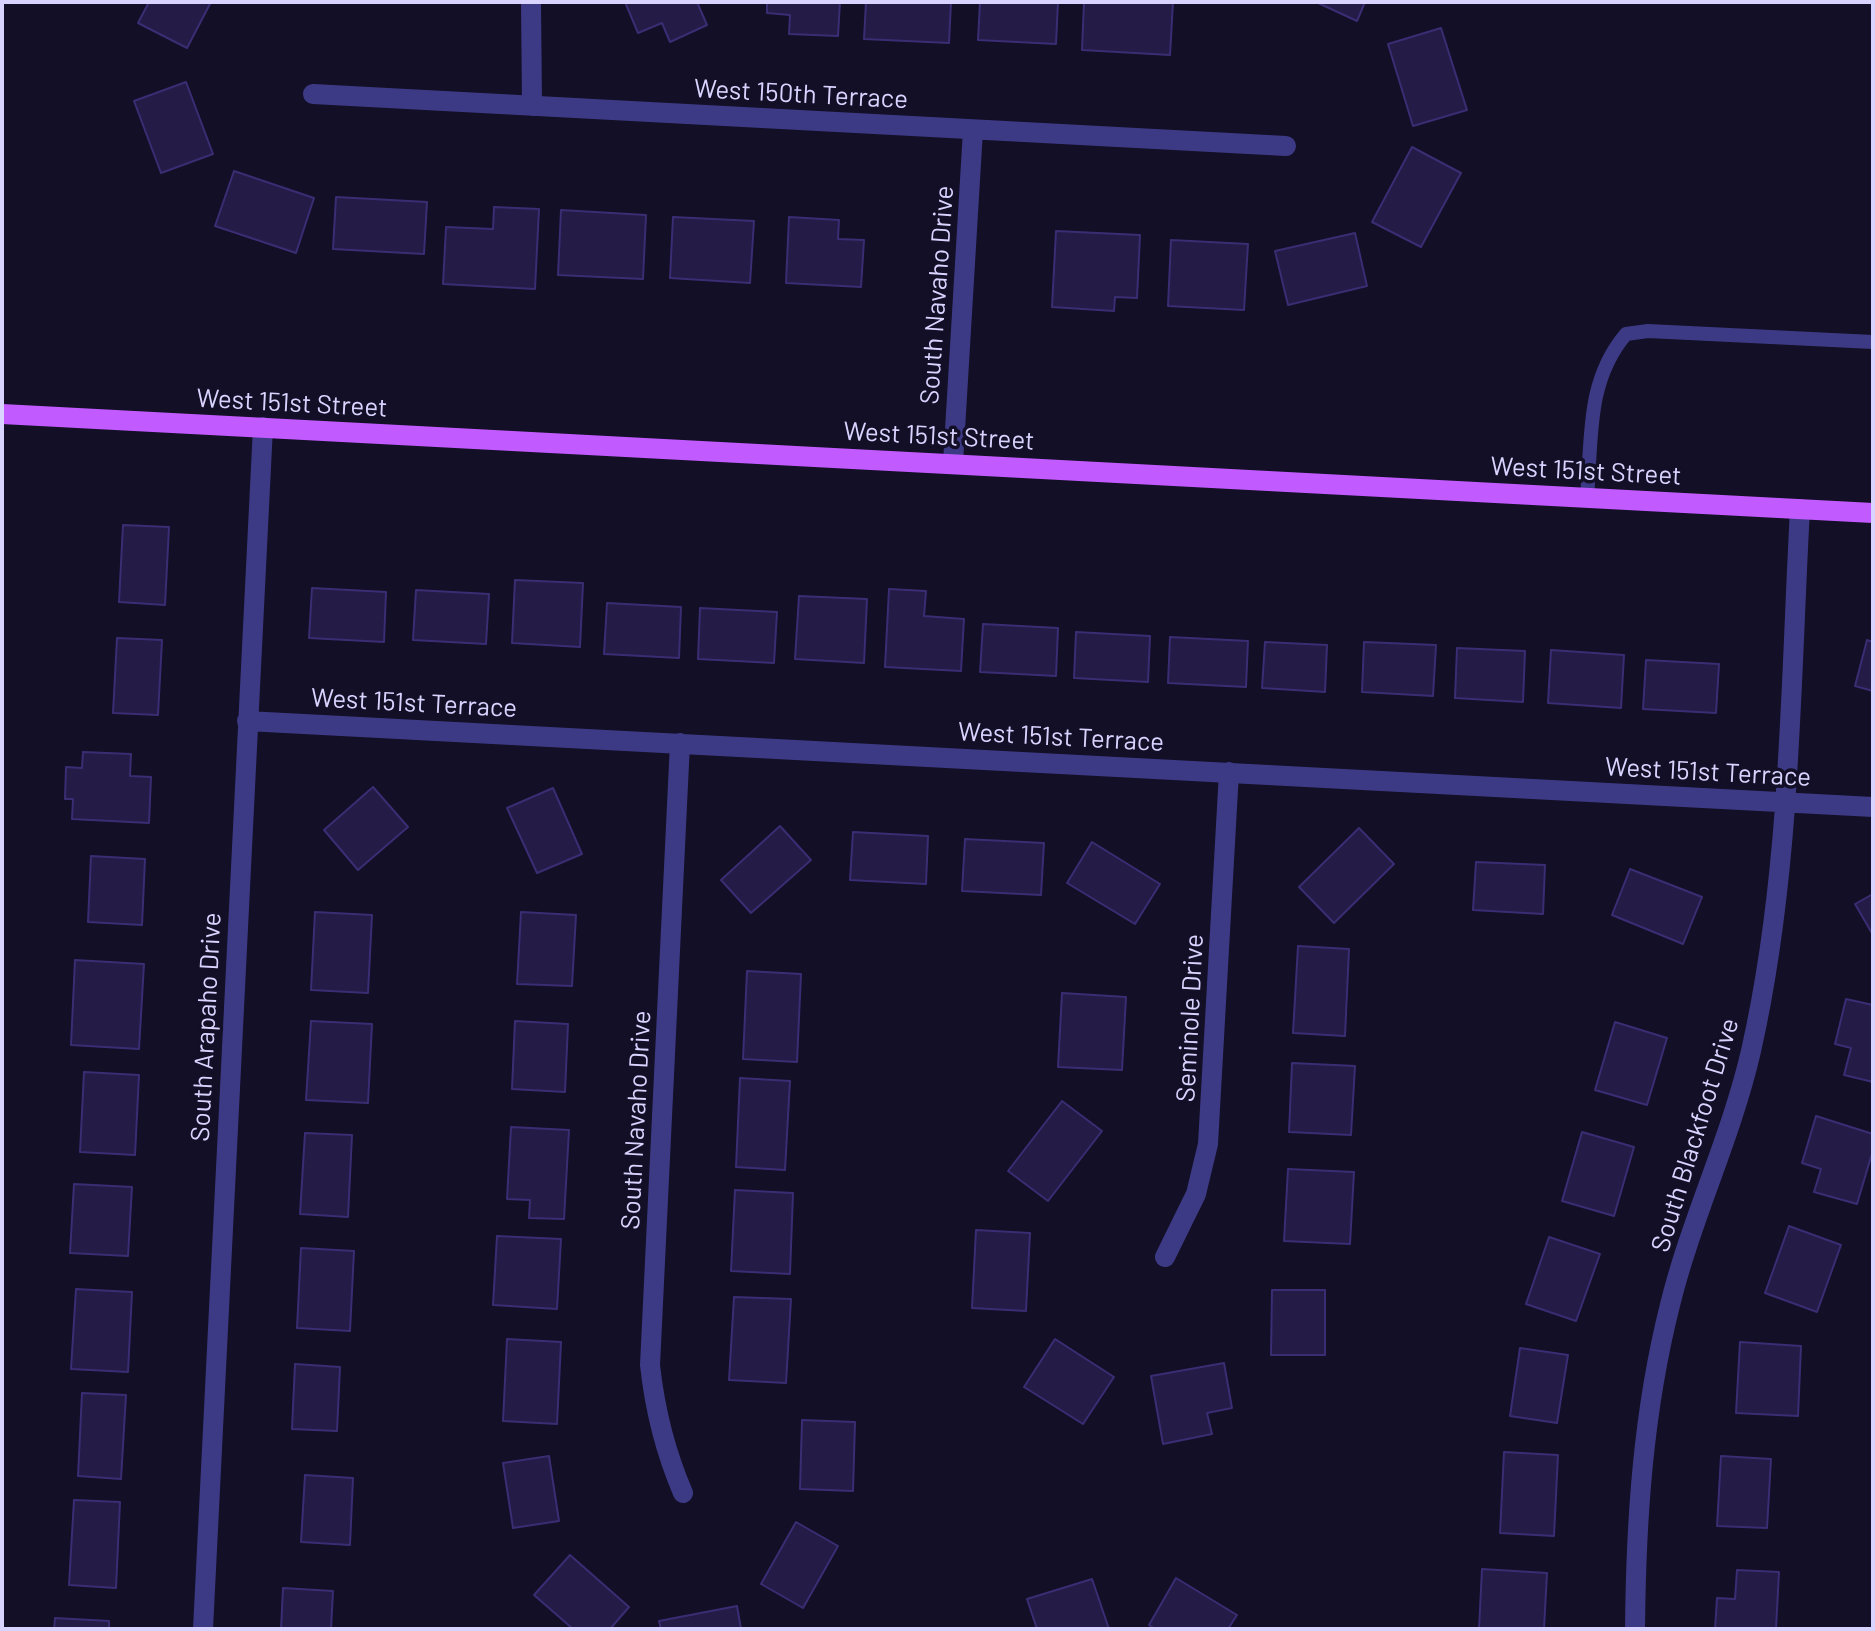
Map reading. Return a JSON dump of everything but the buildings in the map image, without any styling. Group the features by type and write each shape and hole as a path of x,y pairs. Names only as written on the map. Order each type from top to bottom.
{"main road":[{"name":"West 151st Street","path":"2,414 1873,513"}],"street":[{"path":"531,2 532,106"},
{"name":"West 150th Terrace","path":"313,94 1286,146"},
{"name":"South Navaho Drive","path":"953,463 973,130"},
{"name":"South Arapaho Drive","path":"203,1629 263,427"},
{"name":"South Blackfoot Drive","path":"1635,1629 1636,1516 1648,1406 1670,1302 1751,1051 1772,939 1784,802 1800,509"},
{"name":"West 151st Terrace","path":"247,721 1873,807"},
{"name":"South Navaho Drive","path":"680,743 650,1365 666,1454 683,1493"},
{"name":"Seminole Drive","path":"1165,1257 1196,1194 1208,1144 1229,772"}],"lane":[{"path":"1587,497 1598,379 1609,353 1626,334 1648,331 1873,342"}]}
